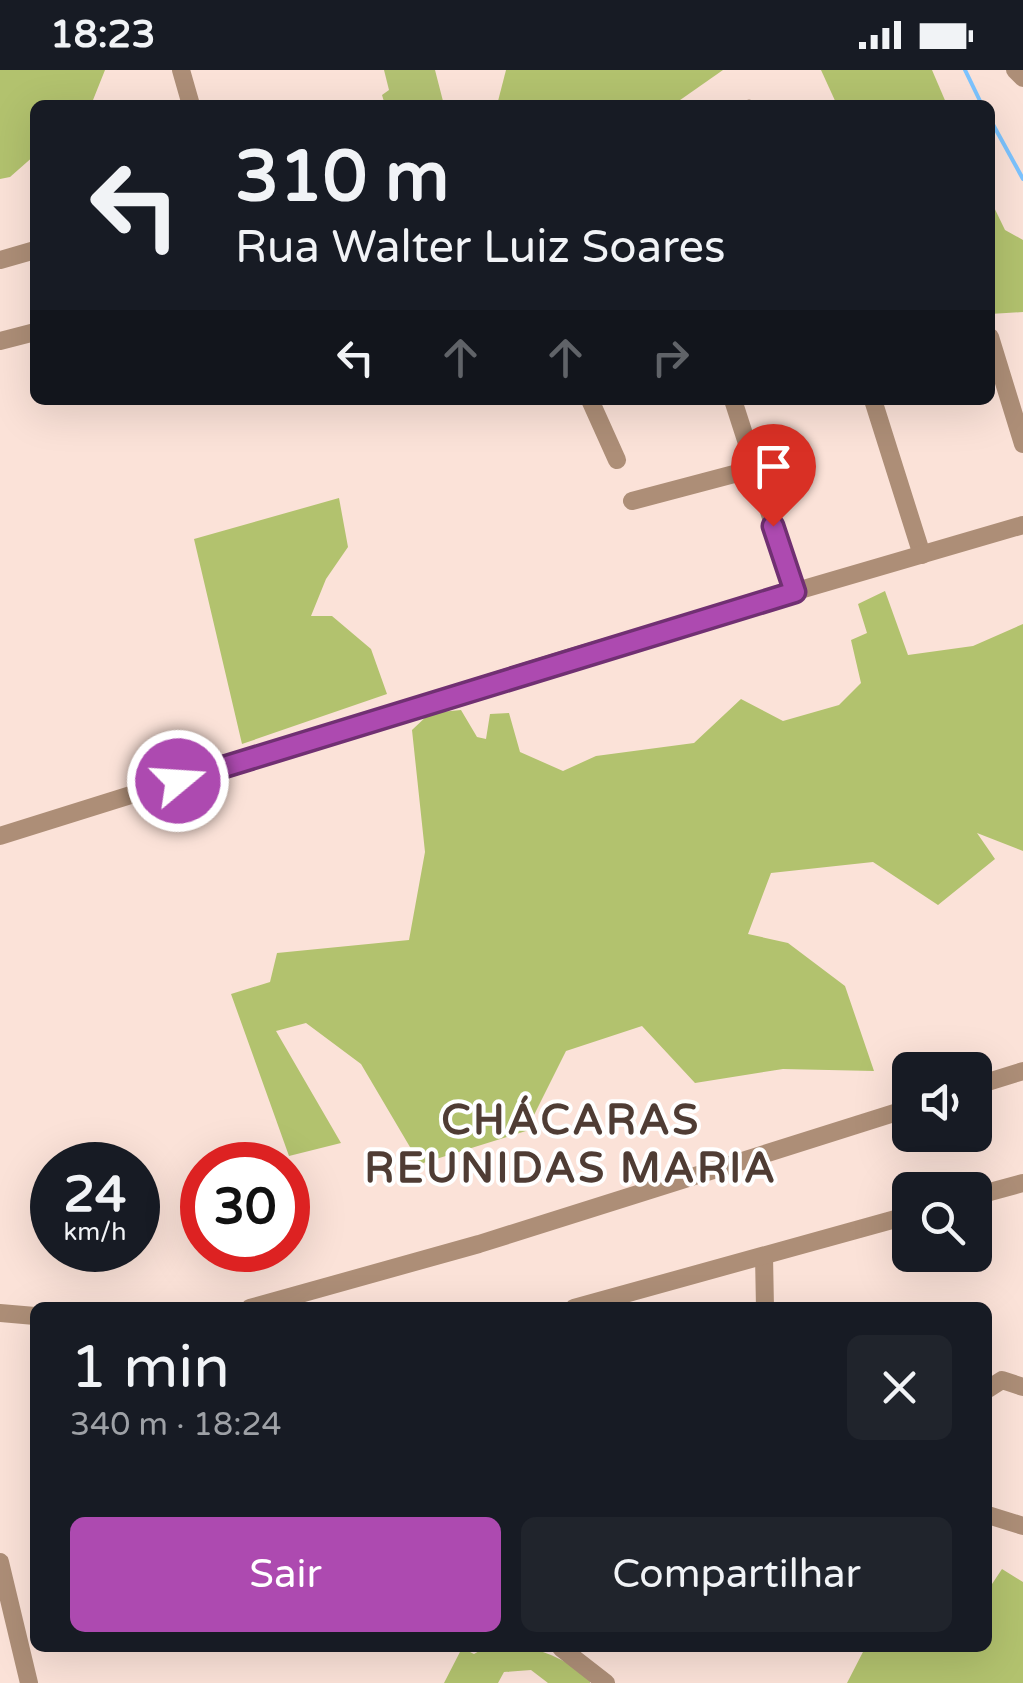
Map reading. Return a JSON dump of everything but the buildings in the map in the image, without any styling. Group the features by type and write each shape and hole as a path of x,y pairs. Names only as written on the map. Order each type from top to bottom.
{"street":[{"path":"182,70 189,100"},
{"path":"1015,70 1023,78"},
{"path":"0,260 30,251"},
{"path":"0,341 30,333"},
{"path":"995,354 1023,444"},
{"path":"592,405 617,460"},
{"path":"734,405 795,592"},
{"path":"875,405 922,556"},
{"path":"632,501 753,468"},
{"path":"0,836 571,657 1023,525"},
{"path":"992,1080 1023,1070"},
{"path":"272,1302 480,1244 892,1114"},
{"path":"992,1191 1023,1183"},
{"path":"596,1302 892,1219"},
{"path":"764,1256 765,1302"},
{"path":"0,1313 30,1316"},
{"path":"992,1385 1002,1380 1023,1387"},
{"path":"992,1516 1023,1526"},
{"path":"0,1562 29,1683"},
{"path":"565,1652 606,1683"}],"green space":[{"path":"0,70 105,70 93,100 30,100 30,159 10,177 0,179"},
{"path":"384,70 435,70 443,100 384,100 382,95 389,90"},
{"path":"506,70 723,70 680,100 498,100"},
{"path":"821,70 932,70 945,100 835,100"},
{"path":"995,209 1005,230 1023,240 1023,312 995,314"},
{"path":"339,498 348,547 326,579 311,616 332,616 371,649 387,694 242,744 194,539"},
{"path":"885,591 908,655 973,646 1023,624 1023,851 977,833 995,859 938,905 873,862 771,873 748,934 788,943 845,986 874,1071 783,1069 695,1083 642,1026 566,1051 526,1131 420,1164 361,1064 306,1023 276,1031 341,1143 310,1151 310,1142 284,1142 231,994 270,982 277,953 409,940 425,852 412,730 430,713 461,710 477,737 486,739 490,714 509,713 520,752 563,771 596,756 694,743 741,699 783,721 839,705 861,683 851,640 867,633 858,604"},
{"path":"1002,1569 1023,1582 1023,1683 847,1683 863,1652 992,1652 992,1584"},
{"path":"460,1652 543,1652 590,1678 590,1683 548,1683 531,1670 504,1672 498,1683 444,1683"}],"waterway":[{"path":"965,70 980,100"},
{"path":"995,128 1023,179"}],"district":[{"name":"CHÁCARAS REUNIDAS MARIA","path":"571,1143"}],"route":[{"path":"178,781 675,625 795,592 773,526"}]}
